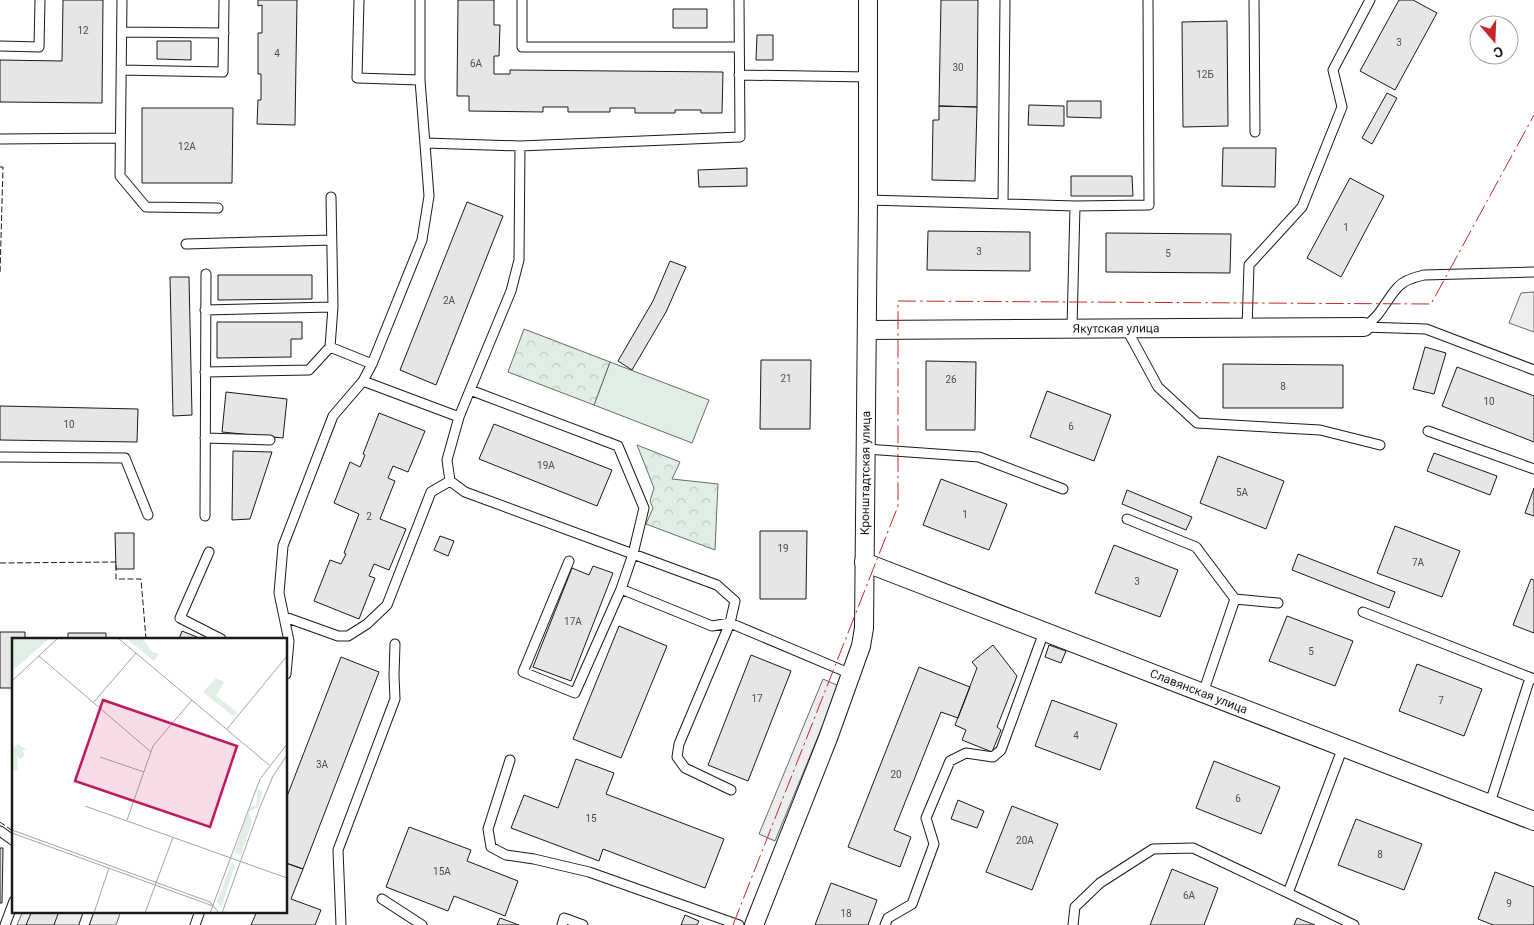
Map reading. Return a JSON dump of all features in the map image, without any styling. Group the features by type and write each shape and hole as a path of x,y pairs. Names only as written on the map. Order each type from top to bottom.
{"street":[{"name":"Кронштадтская улица","path":"754,925 851,674 861,646 864,628 868,330 868,0"},
{"name":"Якутская улица","path":"868,330 1364,327"},
{"name":"Славянская улица","path":"864,562 1534,821"}],"lane":[{"path":"0,46 39,46 40,0"},
{"path":"122,0 120,176 146,207 218,208"},
{"path":"121,70 223,72 224,0"},
{"path":"359,0 357,78 420,80"},
{"path":"288,638 286,617 279,593 283,546 333,416 363,380 372,364 422,240 429,196 420,80 420,0"},
{"path":"522,0 522,47 739,46"},
{"path":"425,143 520,146 740,137 739,0"},
{"path":"1003,203 1004,0"},
{"path":"868,200 1075,206 1148,205 1148,0"},
{"path":"1254,0 1255,132"},
{"path":"1247,328 1249,265 1302,207 1342,108 1333,70 1370,0"},
{"path":"122,32 224,33"},
{"path":"739,74 869,77"},
{"path":"0,139 120,138"},
{"path":"520,146 519,260 511,292 460,417 447,460 450,480 465,492 717,585 736,601 730,623 679,744 677,757 685,768 731,790"},
{"path":"205,372 309,370 330,347 333,307 331,198"},
{"path":"1072,328 1075,206"},
{"path":"186,244 331,240"},
{"path":"1364,327 1378,316 1399,286 1411,278 1424,275 1534,272"},
{"path":"205,516 206,274"},
{"path":"206,310 333,307"},
{"path":"1364,327 1426,328 1534,370"},
{"path":"1126,328 1158,387 1197,423 1320,430 1380,445"},
{"path":"330,347 372,364"},
{"path":"363,380 460,417"},
{"path":"470,390 618,446 644,508 633,554 621,589 575,693 523,672 569,561"},
{"path":"1428,431 1534,469"},
{"path":"205,438 270,440"},
{"path":"866,449 979,457 1063,489"},
{"path":"0,457 125,458 148,515"},
{"path":"286,617 338,636 348,636 367,624 387,605 431,492 450,480"},
{"path":"1127,519 1196,547 1235,598 1278,603"},
{"path":"209,552 180,618 219,638"},
{"path":"621,589 712,626 730,623 851,674"},
{"path":"1203,693 1235,598"},
{"path":"1362,612 1532,678 1490,803"},
{"path":"885,925 888,918 912,904 934,844 926,818 950,762 966,753 993,757 1002,750 1044,632"},
{"path":"341,925 338,850 395,699 395,644"},
{"path":"1288,893 1343,747"},
{"path":"510,760 488,829 491,847 506,855 534,859 589,872 739,925"},
{"path":"0,831 12,840"},
{"path":"1073,925 1076,907 1100,883 1153,849 1193,848 1354,925"},
{"path":"382,899 422,925"},
{"path":"5,925 12,906"},
{"path":"84,925 89,912"},
{"path":"195,925 200,912"},
{"path":"562,925 564,918 583,925"}],"green space":[{"path":"524,329 610,362 594,405 508,372"},
{"path":"610,362 709,400 692,443 594,405"},
{"path":"637,445 680,462 672,479 718,484 715,550 646,524 653,508 650,501 654,488"}],"shaded area":[{"path":"1534,292 1534,332 1509,323 1521,293"},
{"path":"823,679 839,686 775,841 759,834"},
{"path":"23,912 121,912 116,925 17,925"}],"building":[{"path":"63,0 103,0 102,103 0,102 0,60 62,61"},
{"path":"258,0 297,0 295,125 257,124 258,100 261,100 261,74 258,74 258,33 262,33 262,5 258,6"},
{"path":"458,0 494,0 494,25 500,25 499,56 494,56 494,74 510,74 510,70 723,72 722,113 701,113 701,110 675,110 675,113 635,113 635,108 610,108 610,112 568,112 568,107 543,107 543,112 469,111 469,96 457,96"},
{"path":"941,0 978,0 977,107 939,106"},
{"path":"1399,0 1413,0 1437,13 1395,90 1360,71"},
{"path":"673,9 707,9 707,28 673,28"},
{"path":"1227,21 1228,126 1183,127 1182,22"},
{"path":"757,35 773,35 773,60 756,60"},
{"path":"157,41 191,41 191,60 157,59"},
{"path":"1387,93 1397,98 1372,144 1362,138"},
{"path":"1067,101 1101,101 1101,118 1067,117"},
{"path":"1029,105 1064,106 1064,126 1028,125"},
{"path":"939,106 977,107 975,181 932,180 933,120 939,120"},
{"path":"142,108 233,108 232,183 142,183"},
{"path":"1223,148 1276,148 1275,187 1222,186"},
{"path":"747,168 747,186 699,187 698,170"},
{"path":"1071,176 1132,176 1133,196 1071,196"},
{"path":"1350,178 1384,196 1341,277 1307,258"},
{"path":"467,202 503,216 436,385 400,370"},
{"path":"928,231 1030,232 1030,271 927,270"},
{"path":"1106,233 1231,234 1230,273 1106,272"},
{"path":"670,261 686,267 666,312 632,370 618,361 653,301"},
{"path":"218,275 312,275 312,299 218,300"},
{"path":"170,277 189,277 192,415 173,416"},
{"path":"217,322 302,322 302,339 291,339 291,357 217,358"},
{"path":"1425,347 1446,353 1434,394 1413,389"},
{"path":"761,360 811,360 810,429 760,429"},
{"path":"926,361 976,362 975,430 926,430"},
{"path":"1223,364 1343,365 1343,408 1223,408"},
{"path":"1457,367 1534,396 1534,442 1442,406"},
{"path":"1047,391 1111,415 1094,461 1030,437"},
{"path":"226,392 287,399 283,438 222,432"},
{"path":"0,406 138,409 137,442 0,440"},
{"path":"379,413 425,431 408,472 393,466 388,478 395,481 380,519 406,529 389,570 374,564 369,576 375,578 359,619 314,601 330,560 341,564 346,554 344,553 359,514 334,503 350,462 360,467"},
{"path":"494,424 612,470 597,506 479,459"},
{"path":"233,451 272,452 250,519 232,520"},
{"path":"1434,453 1497,476 1490,495 1427,471"},
{"path":"1218,456 1284,481 1266,529 1200,503"},
{"path":"941,479 1007,504 989,550 923,525"},
{"path":"1534,488 1534,516 1525,513"},
{"path":"1127,490 1192,517 1186,530 1122,504"},
{"path":"1395,526 1460,551 1442,597 1377,573"},
{"path":"760,531 807,531 806,599 760,599"},
{"path":"115,533 134,533 134,569 116,569"},
{"path":"440,536 454,541 448,556 434,550"},
{"path":"1114,545 1178,570 1160,617 1095,593"},
{"path":"1298,554 1395,592 1389,608 1292,570"},
{"path":"593,566 613,573 571,681 533,667 572,568 589,575"},
{"path":"1531,579 1534,580 1534,633 1513,625"},
{"path":"1287,616 1353,641 1335,686 1269,661"},
{"path":"619,626 667,646 621,758 573,739"},
{"path":"182,631 200,638 179,638"},
{"path":"0,632 25,632 25,638 12,638 12,688 0,688"},
{"path":"68,633 106,633 106,638 68,638"},
{"path":"993,645 1017,676 997,727 1001,730 992,752 962,740 966,730 955,725 977,668 972,662"},
{"path":"1049,645 1066,651 1061,663 1045,657"},
{"path":"751,655 791,671 748,781 708,765"},
{"path":"341,657 379,672 303,869 288,864 288,794"},
{"path":"1417,664 1482,689 1464,736 1399,711"},
{"path":"919,667 970,687 958,718 941,712 894,830 911,837 900,867 848,847"},
{"path":"1052,700 1117,724 1100,770 1035,746"},
{"path":"576,759 614,773 606,794 724,839 705,888 603,849 599,861 511,828 524,795 558,808"},
{"path":"1214,761 1280,787 1261,834 1196,808"},
{"path":"958,800 984,811 977,828 951,819"},
{"path":"1012,806 1058,824 1032,890 986,872"},
{"path":"1356,819 1422,844 1404,890 1338,865"},
{"path":"409,827 471,850 467,861 518,881 505,916 454,896 448,911 386,887"},
{"path":"0,848 3,848 2,903 0,903"},
{"path":"288,864 303,869 291,899 321,910 315,925 251,925 257,912 288,912"},
{"path":"1172,869 1218,888 1204,925 1150,925"},
{"path":"1495,872 1534,887 1534,925 1493,925 1478,919"},
{"path":"831,883 877,900 868,925 815,925"},
{"path":"32,912 59,912 54,925 26,925"},
{"path":"685,915 699,921 697,925 681,925"},
{"path":"500,918 519,925 497,925"},
{"path":"1297,918 1315,925 1294,925"}],"fence":[{"path":"0,167 3,167 0,274"},
{"path":"0,563 116,562 116,579 141,579 146,638"},
{"path":"0,822 12,831"}],"power":[{"path":"733,925 898,506 898,301 1431,304 1534,115"}]}
